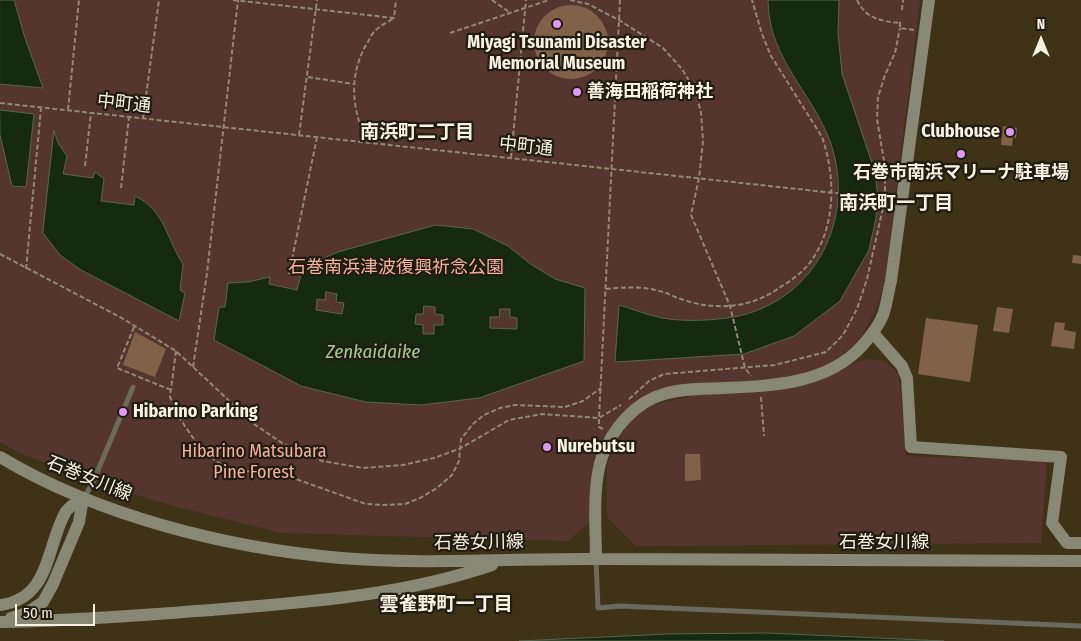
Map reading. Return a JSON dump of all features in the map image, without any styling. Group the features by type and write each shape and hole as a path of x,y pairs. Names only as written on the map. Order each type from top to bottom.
{"street":[{"path":"596,559 597,477 602,456 614,434 631,412 648,400 664,393 684,390 761,386 799,381 825,373 851,358 873,333 882,316 891,281 929,0"},
{"path":"873,333 902,366 907,378 912,447 1061,457 1052,523 1067,543 1081,543"},
{"name":"石巻女川線","path":"0,456 19,468 83,498 181,531 273,551 343,558 434,562 596,559 1081,561"},
{"path":"0,604 19,600 33,590 40,580 66,511 83,498"},
{"path":"0,621 17,617 35,608 42,602 53,584 79,522 83,498"},
{"path":"0,621 58,621 317,602 396,591 469,573 501,562"}],"lane":[{"path":"83,498 93,482 133,387"},
{"path":"596,559 598,608 620,606 1081,626"}],"path":[{"path":"68,110 79,0"},
{"path":"143,118 159,0"},
{"path":"233,0 394,18"},
{"path":"193,368 207,273 222,127 238,0"},
{"path":"299,135 317,0"},
{"path":"368,143 359,122 354,103 353,84 358,62 374,32 394,18 396,0"},
{"path":"492,0 509,13"},
{"path":"511,158 526,0"},
{"path":"450,33 549,0"},
{"path":"570,0 588,4 619,20 663,48 682,69 694,91 701,112 703,141 692,216 730,306 744,368 761,386 764,436"},
{"path":"614,434 599,427 620,0"},
{"path":"606,289 643,288 662,291 683,300 706,305 730,306 750,303 774,292 803,270 815,256 825,236 831,193 826,150 822,137 771,56 752,0"},
{"path":"857,0 863,10 871,17 880,21 900,23"},
{"path":"902,10 903,0"},
{"path":"627,400 649,381 664,374 775,365 826,352 843,335 857,309 867,279 885,198 885,167 877,119 878,98 885,75 895,53 900,28"},
{"path":"308,77 353,84"},
{"name":"中町通","path":"0,103 901,200"},
{"path":"26,269 41,108"},
{"path":"85,166 90,113"},
{"path":"121,188 129,117"},
{"path":"289,274 317,137"},
{"path":"0,254 120,317 176,351 254,424 282,443 322,461 363,468 395,466 434,458 459,449 509,420 523,416 542,414 600,418 623,404"},
{"path":"134,327 117,368 172,390"},
{"path":"176,351 170,396 179,417 204,452 216,462 231,469 290,477 366,504 405,504 437,488 452,475 459,461 461,439 473,424 484,415 500,408 515,406 565,407 583,401 601,388"}],"green space":[{"name":"石巻南浜津波復興祈念公園","path":"0,0 920,0 885,279 878,305 859,341 826,368 798,377 659,389 607,435 593,519 568,541 281,533 181,508 93,482 20,453 0,442"},
{"path":"870,359 884,361 899,374 906,456 1047,461 1041,543 636,546 607,517 607,463 628,422 645,407 696,395 820,380 859,361"}],"water":[{"path":"0,0 14,0 43,88 0,84"},
{"path":"768,0 839,0 838,33 842,74 875,172 878,198 869,250 840,301 794,336 744,354 615,362 619,305 656,317 676,320 711,320 748,313 775,302 797,285 815,264 828,240 836,213 838,184 834,154 818,115 785,62 776,43 770,22"},
{"path":"0,110 34,114 26,187 12,186 0,135"},
{"path":"54,131 58,143 67,156 63,174 93,178 95,172 104,179 101,201 134,205 135,196 153,209 159,218 183,264 180,290 185,293 179,321 81,270 60,255 43,233"},
{"name":"Zenkaidaike","path":"436,225 473,229 508,246 532,265 555,279 585,288 584,361 479,398 421,405 366,402 301,386 214,340 219,307 225,307 228,283 248,282 270,277 269,284 297,290 303,267 338,252","holes":["326,292 337,294 336,302 344,303 342,314 316,310 317,299 325,300","424,306 435,307 435,314 443,315 443,325 434,325 434,334 423,334 423,325 415,324 416,314 423,314","500,309 510,309 510,317 517,318 517,329 490,328 490,317 499,317"]},
{"path":"768,633 944,641 519,641 668,634"}],"building":[{"path":"571,5 592,11 602,21 608,42 602,63 592,73 571,79 550,73 540,63 534,42 540,21 550,11"},
{"name":"Clubhouse","path":"1003,126 1017,128 1016,138 1013,137 1012,146 1001,145"},
{"path":"1073,255 1081,256 1081,264 1072,263"},
{"path":"997,307 1013,309 1009,333 993,331"},
{"path":"926,318 978,325 970,382 918,374"},
{"path":"1055,322 1065,323 1064,330 1076,332 1074,349 1051,346"},
{"path":"135,332 166,349 155,377 123,365"},
{"path":"685,454 700,454 701,480 685,481"}],"place":[{"name":"Miyagi Tsunami Disaster Memorial Museum","path":"557,24"},
{"name":"善海田稲荷神社","path":"577,92"},
{"name":"Clubhouse","path":"1010,132"},
{"name":"石巻市南浜マリーナ駐車場","path":"961,154"},
{"name":"Hibarino Parking","path":"123,412"},
{"name":"Nurebutsu","path":"547,447"}],"district":[{"name":"南浜町二丁目","path":"417,133"},
{"name":"南浜町一丁目","path":"896,204"},
{"name":"雲雀野町一丁目","path":"446,605"}],"park label":[{"name":"Hibarino Matsubara Pine Forest","path":"254,462"}]}
